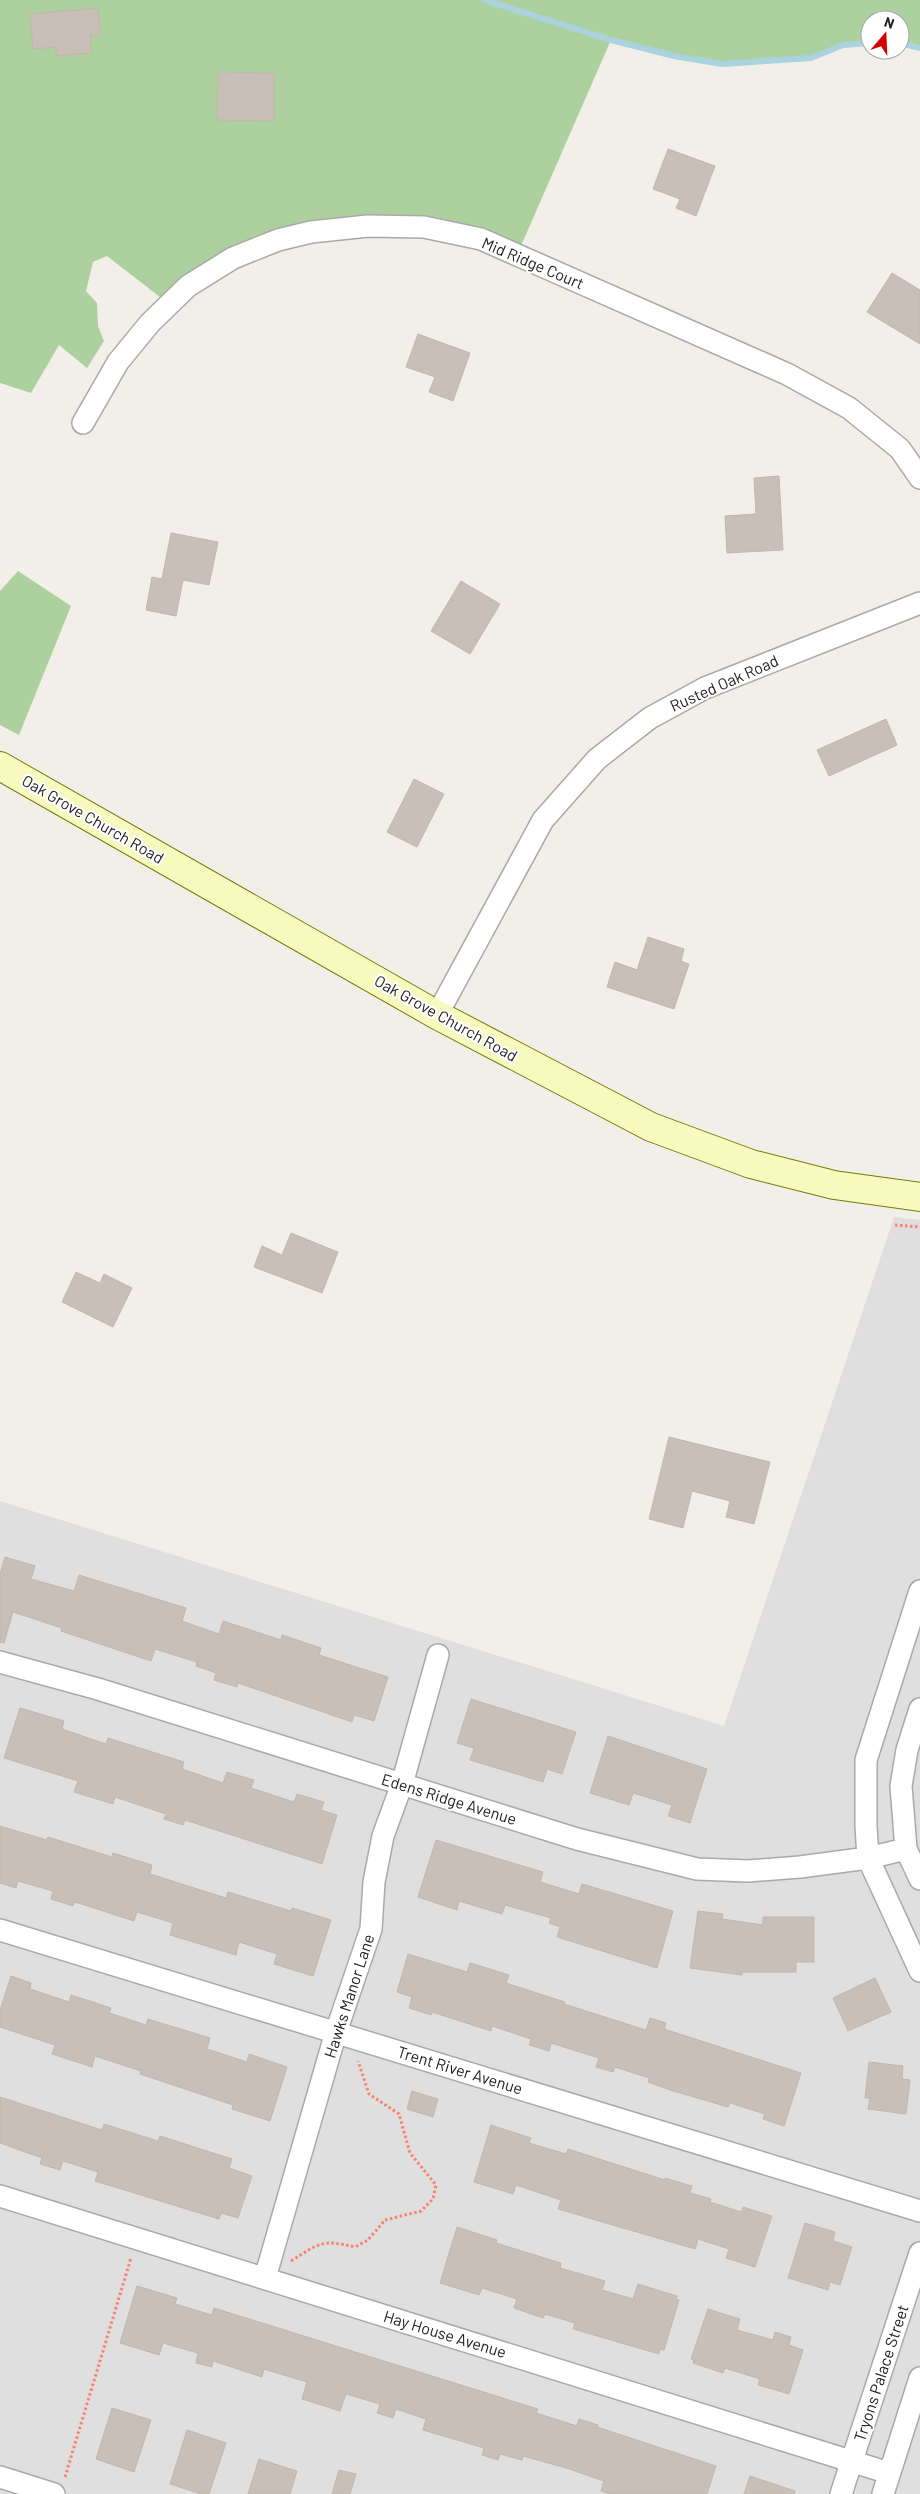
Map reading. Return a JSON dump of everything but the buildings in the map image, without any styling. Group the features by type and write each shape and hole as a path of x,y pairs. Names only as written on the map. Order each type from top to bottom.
{"main road":[{"name":"Oak Grove Church Road","path":"0,766 437,1015 651,1127 751,1164 834,1185 920,1197"}],"street":[{"name":"Mid Ridge Court","path":"83,423 118,362 150,323 188,286 233,258 278,240 311,232 368,226 424,228 480,239 787,374 849,408 900,449 920,478"},
{"name":"Rusted Oak Road","path":"437,1015 543,820 596,759 650,718 705,688 920,603"},
{"path":"920,1591 866,1760 868,1858 920,1971"},
{"name":"Hawks Manor Lane","path":"265,2278 336,2032 371,1929 374,1882 383,1836 402,1784 438,1655"},
{"name":"Edens Ridge Avenue","path":"0,1662 98,1689 577,1839 696,1869 748,1872 868,1858 906,1849"},
{"path":"920,1709 907,1750 901,1786 906,1849 920,1879"},
{"name":"Trent River Avenue","path":"0,1930 920,2211"},
{"name":"Hay House Avenue","path":"0,2196 889,2473"},
{"name":"Tryons Palace Street","path":"841,2494 920,2253"},
{"path":"882,2494 920,2378"},
{"path":"0,2477 58,2489"}],"path":[{"path":"895,1225 920,1227"},
{"path":"286,2263 314,2247 330,2241 355,2247 368,2240 384,2220 421,2211 432,2199 436,2185 410,2153 399,2114 369,2094 356,2056"},
{"path":"58,2489 137,2238"}],"shaded area":[{"path":"894,1217 920,1220 920,2494 0,2494 0,1501 724,1726"}],"green space":[{"path":"0,0 920,0 920,48 910,46 910,10 860,10 860,44 843,45 811,58 722,64 674,56 611,40 516,254 424,227 278,240 169,304 107,256 93,262 86,291 97,303 98,326 104,341 87,368 59,345 31,393 0,383","holes":["218,72 274,73 274,120 217,120"]},
{"path":"18,571 71,606 19,735 0,725 0,591"}],"waterway":[{"path":"484,0 611,40 674,56 722,64 811,58 843,45 860,44"},
{"path":"910,46 920,48"}]}
